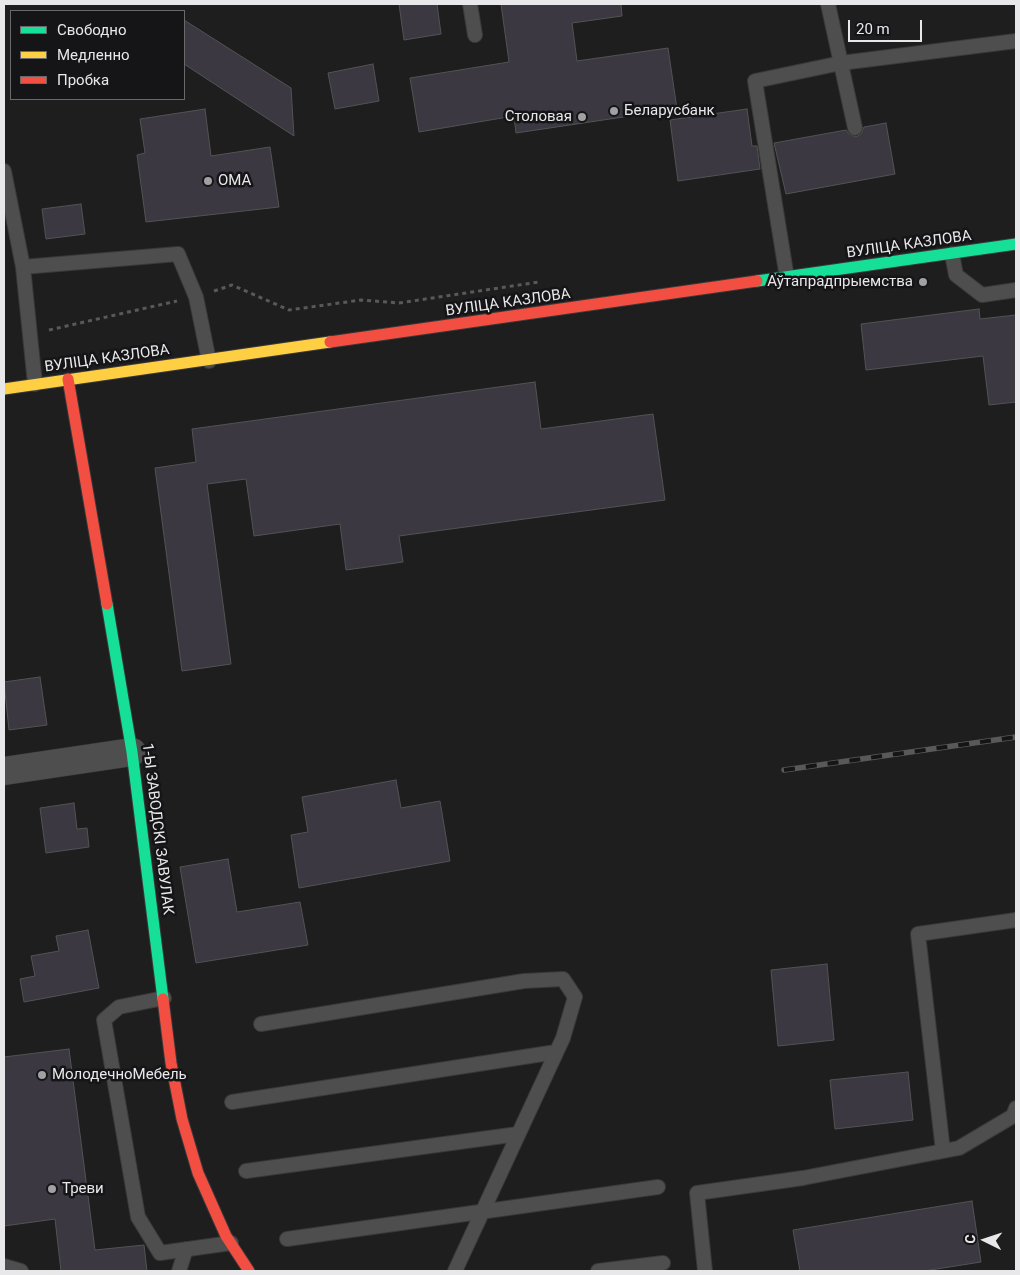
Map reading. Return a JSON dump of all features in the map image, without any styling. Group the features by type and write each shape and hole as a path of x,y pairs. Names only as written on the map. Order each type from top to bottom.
{"main road":[{"name":"ВУЛІЦА КАЗЛОВА","path":"4,389 1016,244"},
{"name":"1-Ы ЗАВОДСКІ ЗАВУЛАК","path":"68,379 132,752 171,1063 182,1119 198,1173 231,1243 249,1271"}],"street":[{"path":"4,771 132,752"}],"lane":[{"path":"470,4 475,35"},
{"path":"828,4 855,128"},
{"path":"787,278 755,81 841,63 1016,41"},
{"path":"4,171 23,267 35,384"},
{"path":"23,267 178,254 196,297 209,361"},
{"path":"952,254 956,276 982,294 1016,290"},
{"path":"943,1152 918,934 1016,920"},
{"path":"261,1024 524,981 563,979 575,997 556,1052 455,1271"},
{"path":"164,998 119,1007 104,1020 138,1217 160,1253 231,1243"},
{"path":"232,1102 556,1052"},
{"path":"705,1271 697,1193 803,1178 959,1148 1012,1116 1016,1108"},
{"path":"246,1171 518,1134"},
{"path":"287,1240 658,1187"},
{"path":"179,1271 186,1249"},
{"path":"598,1271 663,1263"},
{"path":"4,1266 22,1271"}],"path":[{"path":"29,334 196,297 232,285 289,310 361,300 399,304 539,282"}],"building":[{"path":"399,4 437,4 441,34 404,40"},
{"path":"501,4 621,4 622,16 572,23 577,61 668,48 677,109 516,133 514,116 419,132 410,78 509,62"},
{"path":"185,21 291,88 294,136 185,65"},
{"path":"373,64 379,101 335,109 328,73"},
{"name":"ОМА","path":"205,109 211,156 270,147 279,207 146,222 137,155 145,153 140,119"},
{"path":"747,109 752,146 757,146 760,169 678,181 670,120"},
{"path":"886,123 895,174 786,194 774,143 846,130 849,134 856,137 861,134 864,127"},
{"path":"81,204 85,234 46,239 42,209"},
{"path":"979,309 980,319 1016,315 1016,402 989,405 983,356 866,370 861,324"},
{"path":"535,382 541,429 653,414 665,500 399,536 403,562 346,570 340,524 254,536 246,479 207,484 231,664 182,671 155,468 196,462 192,429"},
{"path":"40,677 47,725 9,730 4,682"},
{"path":"396,780 401,808 440,801 450,861 299,888 291,835 308,832 302,797"},
{"path":"74,803 77,829 87,828 89,847 46,853 40,808"},
{"path":"228,859 237,912 300,902 308,945 196,963 180,867"},
{"path":"88,930 99,988 24,1002 20,979 35,976 31,956 59,951 56,936"},
{"path":"827,964 834,1040 778,1046 771,970"},
{"path":"69,1049 95,1250 144,1245 147,1271 61,1271 55,1219 4,1226 4,1057"},
{"path":"908,1072 913,1120 835,1129 830,1080"},
{"path":"972,1201 981,1262 924,1271 800,1271 793,1230"}],"railway":[{"path":"784,770 1016,737"}],"traffic: fast":[{"path":"757,281 1016,244"},
{"path":"107,604 132,752 163,999"}],"traffic: slow":[{"path":"4,389 330,342"}],"traffic: jam":[{"path":"330,342 757,281"},
{"path":"68,379 107,604"},
{"path":"163,999 171,1063 182,1119 198,1173 226,1236 249,1271"}],"place":[{"name":"Беларусбанк","path":"614,111"},
{"name":"Столовая","path":"582,117"},
{"name":"ОМА","path":"208,181"},
{"name":"Аўтапрадпрыемства","path":"923,282"},
{"name":"МолодечноМебель","path":"42,1075"},
{"name":"Треви","path":"52,1189"}]}
